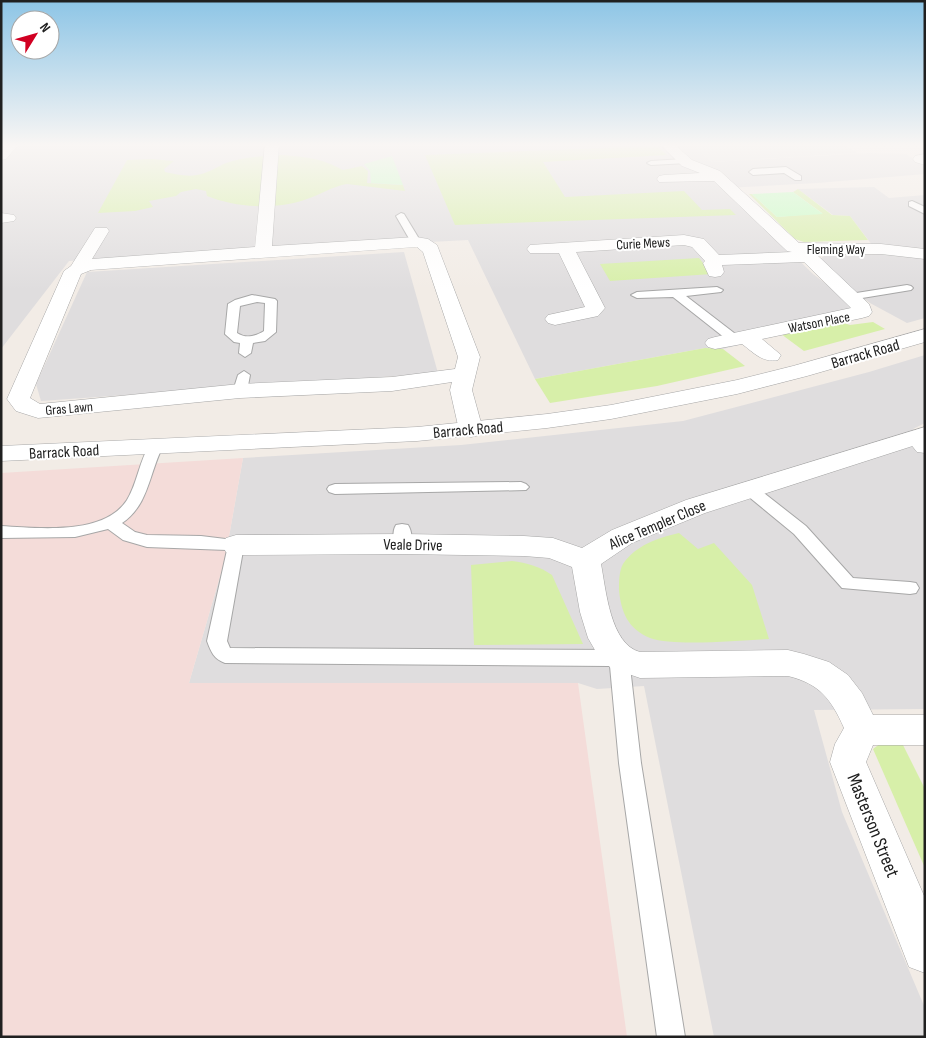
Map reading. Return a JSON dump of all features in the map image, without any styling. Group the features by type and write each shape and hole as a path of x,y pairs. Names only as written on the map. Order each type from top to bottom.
{"street":[{"path":"262,252 268,192"},
{"name":"Fleming Way","path":"737,192 786,241 803,253 881,249 925,254"},
{"name":"Gras Lawn","path":"101,231 78,268 73,272 18,400 24,406 38,410 242,383 392,384 464,374"},
{"name":"Curie Mews","path":"536,249 684,240 698,244 715,266 803,253"},
{"path":"78,268 88,265 262,252 422,243 431,249 469,357 460,390 471,430"},
{"path":"555,319 592,312 595,308 565,248"},
{"name":"Watson Place","path":"731,340 862,312 862,308 803,253"},
{"name":"Barrack Road","path":"1,454 471,430 568,419 688,398 856,357 925,335"},
{"path":"731,340 770,355"},
{"name":"Alice Templer Close","path":"586,561 601,547 616,539 695,506 922,439"},
{"name":"Veale Drive","path":"236,545 402,537 553,548 586,561"},
{"path":"586,561 598,620 606,644 619,658 640,665 788,664 805,667 824,674 845,692 863,730 925,730"},
{"name":"Masterson Street","path":"863,730 853,744 848,762 925,951"}],"lane":[{"path":"912,204 925,211"},
{"path":"401,216 416,242"},
{"path":"850,297 907,288"},
{"path":"637,295 717,290"},
{"path":"676,294 731,340"},
{"path":"246,353 247,340"},
{"path":"1,532 63,534 110,523 121,516 135,500 146,466 156,446"},
{"path":"335,489 403,495 521,487"},
{"path":"749,489 800,530 848,584 910,588"},
{"path":"110,523 129,536 147,541 236,545 217,640 220,650 225,655 619,658 630,763 671,1037"}],"shaded area":[{"path":"1,192 730,192 813,274 869,316 781,334 723,349 705,348 535,379 468,240 69,261 1,349"},
{"path":"803,192 881,192 889,198 925,195 925,318 907,323 870,303 853,291 820,259 824,256 879,254 850,216 833,215"},
{"path":"404,252 438,373 41,401 36,384 87,272"},
{"path":"925,355 925,423 913,429 925,437 925,709 814,710 842,812 925,1008 925,1037 714,1037 644,686 597,689 578,683 189,683 225,559 243,458 461,445 683,421 869,372"},
{"path":"243,458 225,559 189,683 578,683 627,1037 1,1037 1,473"}],"green space":[{"path":"109,192 180,192 176,196 149,201 153,207 135,211 98,213"},
{"path":"206,192 323,192 295,203 270,206 231,203 207,196"},
{"path":"441,192 562,192 565,197 685,192 702,210 730,209 736,215 455,225"},
{"path":"794,192 802,192 832,215 850,216 868,240 804,242 795,239 749,194 752,194 777,217 822,213"},
{"path":"794,192 823,214 777,217 752,194"},
{"path":"699,258 712,274 610,281 600,264"},
{"path":"841,322 850,325 873,322 885,329 804,351 781,334"},
{"path":"705,348 723,349 745,366 657,386 550,403 535,379"},
{"path":"679,533 698,549 714,543 752,585 769,639 691,643 661,641 642,634 631,625 624,612 620,598 620,577 623,564 628,557 648,543"},
{"path":"512,561 533,565 552,575 583,644 474,645 471,565"},
{"path":"900,739 925,789 925,868 873,749 885,740"}]}
